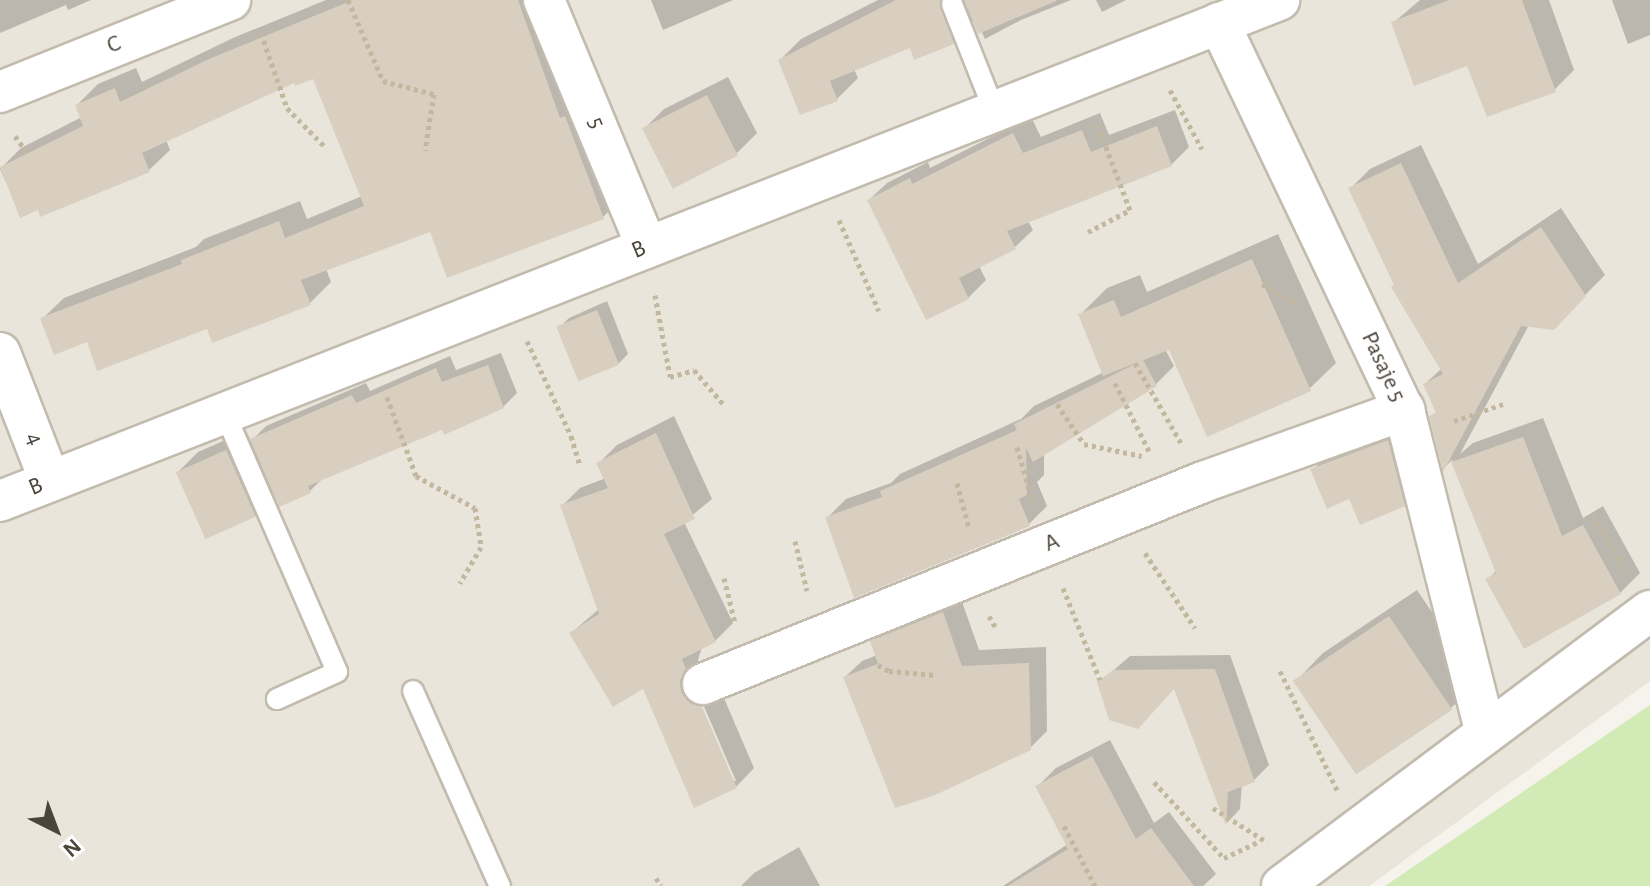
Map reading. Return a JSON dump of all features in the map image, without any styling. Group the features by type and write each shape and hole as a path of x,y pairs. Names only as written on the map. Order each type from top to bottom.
{"street":[{"name":"C","path":"0,92 230,0"},
{"name":"5","path":"544,0 647,247"},
{"name":"B","path":"0,501 1279,0"},
{"name":"Pasaje 5","path":"1219,23 1404,410 1486,733"},
{"name":"4","path":"0,353 50,481"},
{"name":"A","path":"703,684 1203,482 1404,410"},
{"path":"1288,882 1650,612"}],"lane":[{"path":"952,4 994,110"},
{"path":"225,414 337,672 277,699"},
{"path":"413,691 500,886"}],"path":[{"path":"348,0 383,81 434,94 425,150"},
{"path":"1525,0 1528,8"},
{"path":"259,27 287,108 326,148"},
{"path":"1149,49 1202,149"},
{"path":"1050,88 1096,120 1130,210 1088,232"},
{"path":"821,178 879,311"},
{"path":"647,247 670,377 694,370 725,406"},
{"path":"508,302 571,436 580,465"},
{"path":"385,350 402,380 386,396 416,476 475,508 481,547 460,583"},
{"path":"1135,363 1203,482"},
{"path":"1115,383 1153,460"},
{"path":"1017,447 1046,546 1100,680"},
{"path":"1593,515 1650,612"},
{"path":"1120,516 1195,628"},
{"path":"1280,671 1356,831"},
{"path":"1154,782 1224,858 1264,839"},
{"path":"1213,808 1264,839 1288,882"},
{"path":"1064,826 1095,886"},
{"path":"656,878 661,886"}],"shaded area":[{"path":"0,0 1650,0 1650,681 1369,886 0,886"}],"green space":[{"path":"1650,705 1650,886 1385,886"}],"building":[{"path":"353,0 518,0 560,118 565,116 604,219 447,278 430,232 301,280 311,305 212,343 207,329 97,371 87,342 54,355 40,318 182,264 181,260 279,221 285,238 364,206 313,79 295,86 294,83 142,153 150,172 40,217 38,210 20,218 0,167 83,126 75,105 115,88 120,102 209,59"},
{"path":"896,0 940,0 954,44 914,60 910,48 830,81 838,101 800,115 778,60"},
{"path":"964,0 1056,0 1056,1 978,34"},
{"path":"1449,0 1522,0 1556,92 1487,117 1467,66 1414,86 1391,22"},
{"path":"707,95 738,156 673,189 642,128"},
{"path":"1157,126 1172,166 1007,231 1016,249 959,278 969,299 926,320 867,200 910,178 912,184 1013,133 1023,153 1082,130 1091,152"},
{"path":"1401,163 1458,283 1541,227 1586,296 1554,330 1521,326 1443,472 1429,416 1436,413 1423,384 1443,374 1391,287 1394,285 1348,188"},
{"path":"1252,259 1311,391 1207,437 1169,350 1103,376 1078,314 1114,300 1121,317"},
{"path":"597,310 619,365 578,381 556,326"},
{"path":"1143,360 1157,386 1033,462 1026,448 1027,495 1019,499 1030,526 854,598 825,517 882,497 880,491 1017,430 1014,424"},
{"path":"488,365 504,408 444,435 442,430 308,486 311,493 279,507 250,439 352,395 356,403 436,368 442,382"},
{"path":"656,433 695,519 664,534 716,642 682,659 686,669 680,680 681,692 690,703 702,707 737,788 694,808 643,689 613,707 569,633 599,614 560,505 608,488 596,463"},
{"path":"1523,437 1562,536 1583,525 1621,594 1524,649 1485,579 1496,573 1451,462"},
{"path":"1388,440 1405,506 1360,525 1349,499 1327,509 1310,469"},
{"path":"226,450 256,517 205,539 176,472"},
{"path":"943,612 962,666 1029,663 1031,750 933,796 895,808 843,677 878,664 870,641"},
{"path":"1389,616 1452,710 1356,775 1293,681"},
{"path":"1215,669 1255,782 1228,792 1226,826 1174,689 1138,729 1109,720 1097,682 1113,670"},
{"path":"1092,756 1136,839 1151,828 1194,886 1008,886 1068,849 1035,786"}]}
